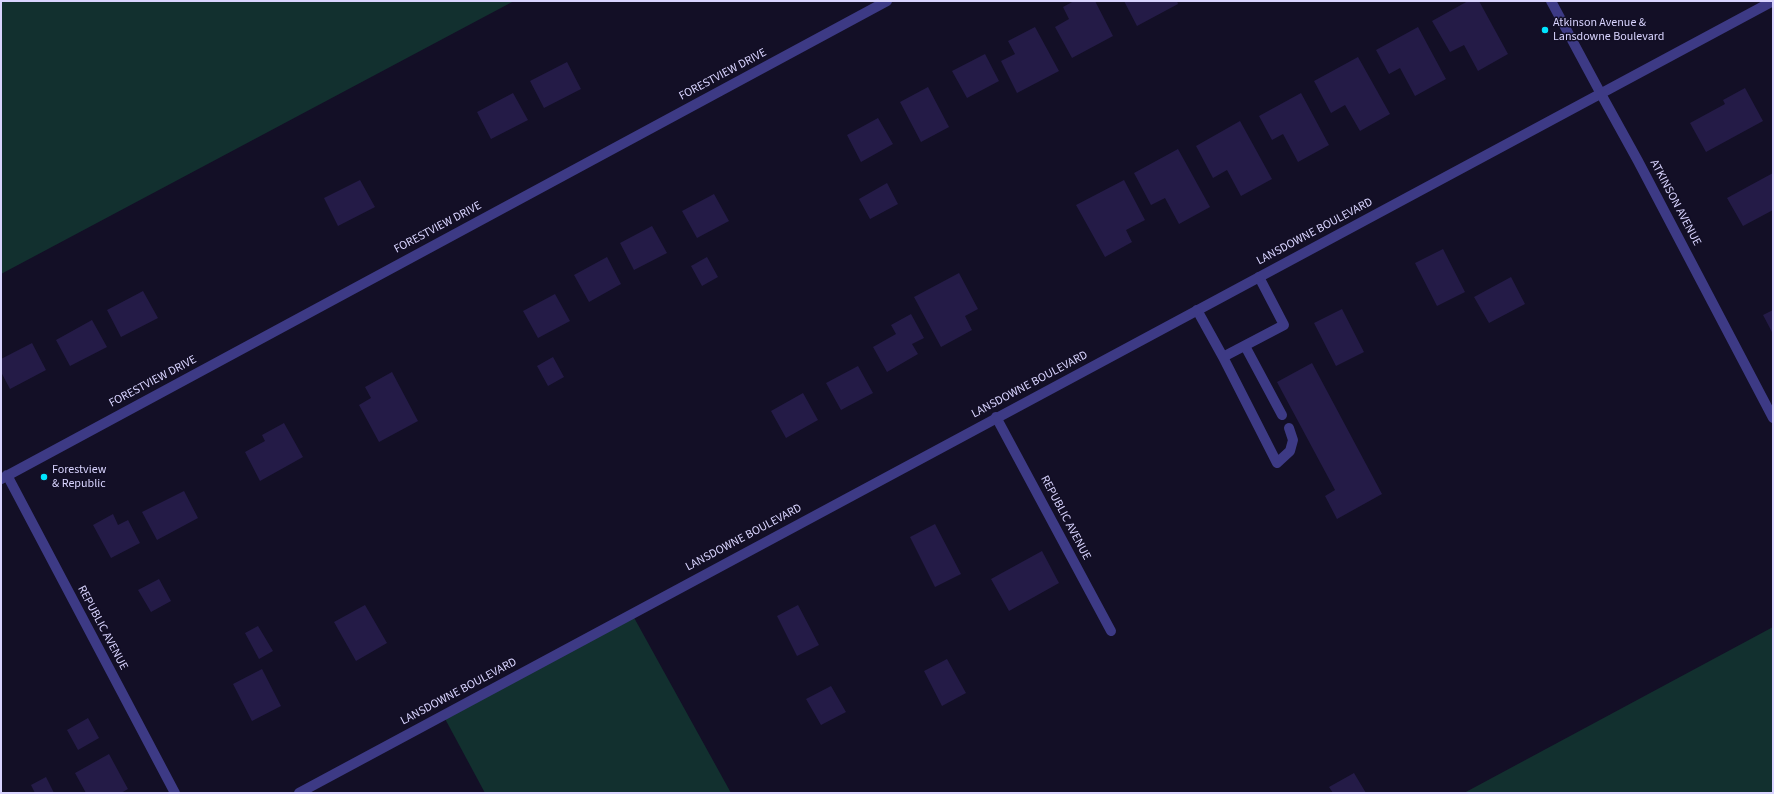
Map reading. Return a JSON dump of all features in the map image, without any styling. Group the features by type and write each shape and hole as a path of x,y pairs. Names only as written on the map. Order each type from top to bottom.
{"street":[{"name":"FORESTVIEW DRIVE","path":"4,477 887,1"},
{"name":"ATKINSON AVENUE","path":"1551,1 1638,161 1773,418"},
{"name":"LANSDOWNE BOULEVARD","path":"299,793 996,417 1773,1"},
{"path":"1222,357 1284,325 1259,277"},
{"path":"1197,310 1277,463 1290,451 1293,440 1289,428"},
{"path":"1245,346 1282,415"},
{"name":"REPUBLIC AVENUE","path":"996,417 1111,631"},
{"name":"REPUBLIC AVENUE","path":"4,477 175,793"}],"green space":[{"path":"1,1 514,1 1,274"},
{"path":"632,614 731,793 485,793 443,715"},
{"path":"1773,627 1773,793 1464,793"}],"building":[{"path":"1074,1 1095,1 1113,36 1072,58 1055,27 1069,19 1063,7"},
{"path":"1124,1 1177,1 1178,4 1137,26"},
{"path":"1468,1 1479,1 1508,54 1478,71 1464,45 1450,52 1432,21"},
{"path":"1035,27 1059,71 1017,93 1001,61 1015,54 1008,41"},
{"path":"1418,27 1446,79 1415,96 1400,68 1389,74 1376,50"},
{"path":"985,54 999,81 967,98 952,71"},
{"path":"1358,57 1390,114 1360,131 1345,105 1331,113 1314,81"},
{"path":"567,62 581,89 544,108 530,81"},
{"path":"928,87 949,127 921,142 900,102"},
{"path":"1745,88 1763,121 1706,152 1690,123 1725,104 1723,100"},
{"path":"513,93 528,120 491,139 477,112"},
{"path":"1301,93 1329,145 1298,162 1283,134 1272,140 1259,116"},
{"path":"878,118 893,144 861,162 847,135"},
{"path":"1240,121 1272,179 1241,196 1227,170 1213,178 1196,146"},
{"path":"1178,149 1210,207 1179,224 1165,198 1151,205 1134,173"},
{"path":"1773,173 1773,210 1743,226 1727,198"},
{"path":"360,180 375,207 338,226 324,198"},
{"path":"1124,180 1145,220 1126,230 1132,242 1105,257 1076,205"},
{"path":"887,183 898,204 870,219 859,199"},
{"path":"714,194 729,221 697,238 682,211"},
{"path":"652,226 667,253 634,270 620,243"},
{"path":"1443,249 1465,292 1437,306 1415,263"},
{"path":"607,257 621,284 589,302 574,275"},
{"path":"707,257 718,277 702,286 691,266"},
{"path":"959,273 978,309 965,316 972,330 941,347 914,297"},
{"path":"1511,277 1525,304 1489,323 1474,297"},
{"path":"143,291 158,318 121,337 107,310"},
{"path":"555,294 570,321 538,338 523,311"},
{"path":"1342,309 1364,352 1336,366 1314,323"},
{"path":"1773,310 1773,334 1763,315"},
{"path":"911,314 924,338 912,344 918,354 887,372 873,347 896,334 891,325"},
{"path":"92,320 107,347 70,366 56,340"},
{"path":"32,343 46,370 10,389 1,372 1,359"},
{"path":"553,357 564,377 548,386 537,366"},
{"path":"1312,363 1382,494 1337,519 1325,496 1335,490 1277,382"},
{"path":"858,366 873,393 841,410 826,383"},
{"path":"392,372 418,421 379,442 359,405 371,398 365,387"},
{"path":"803,393 818,420 786,438 771,411"},
{"path":"284,423 303,457 260,481 245,452 265,441 262,435"},
{"path":"184,491 198,518 157,540 142,512"},
{"path":"113,514 118,525 128,520 140,543 111,558 93,525"},
{"path":"935,524 961,574 935,587 910,537"},
{"path":"1042,551 1059,583 1009,611 991,579"},
{"path":"159,579 171,601 151,612 138,590"},
{"path":"365,605 387,643 356,661 334,622"},
{"path":"798,605 819,645 797,656 777,616"},
{"path":"258,626 273,651 259,659 245,633"},
{"path":"947,659 966,693 942,706 924,671"},
{"path":"262,669 281,706 252,721 233,684"},
{"path":"831,686 846,712 821,725 806,699"},
{"path":"88,718 99,738 78,750 67,730"},
{"path":"109,754 128,789 121,793 86,793 75,773"},
{"path":"1354,773 1366,793 1333,793 1329,787"},
{"path":"46,777 54,793 35,793 31,785"}],"place":[{"name":"Atkinson Avenue & Lansdowne Boulevard","path":"1545,30"},
{"name":"Forestview & Republic","path":"44,477"}]}
